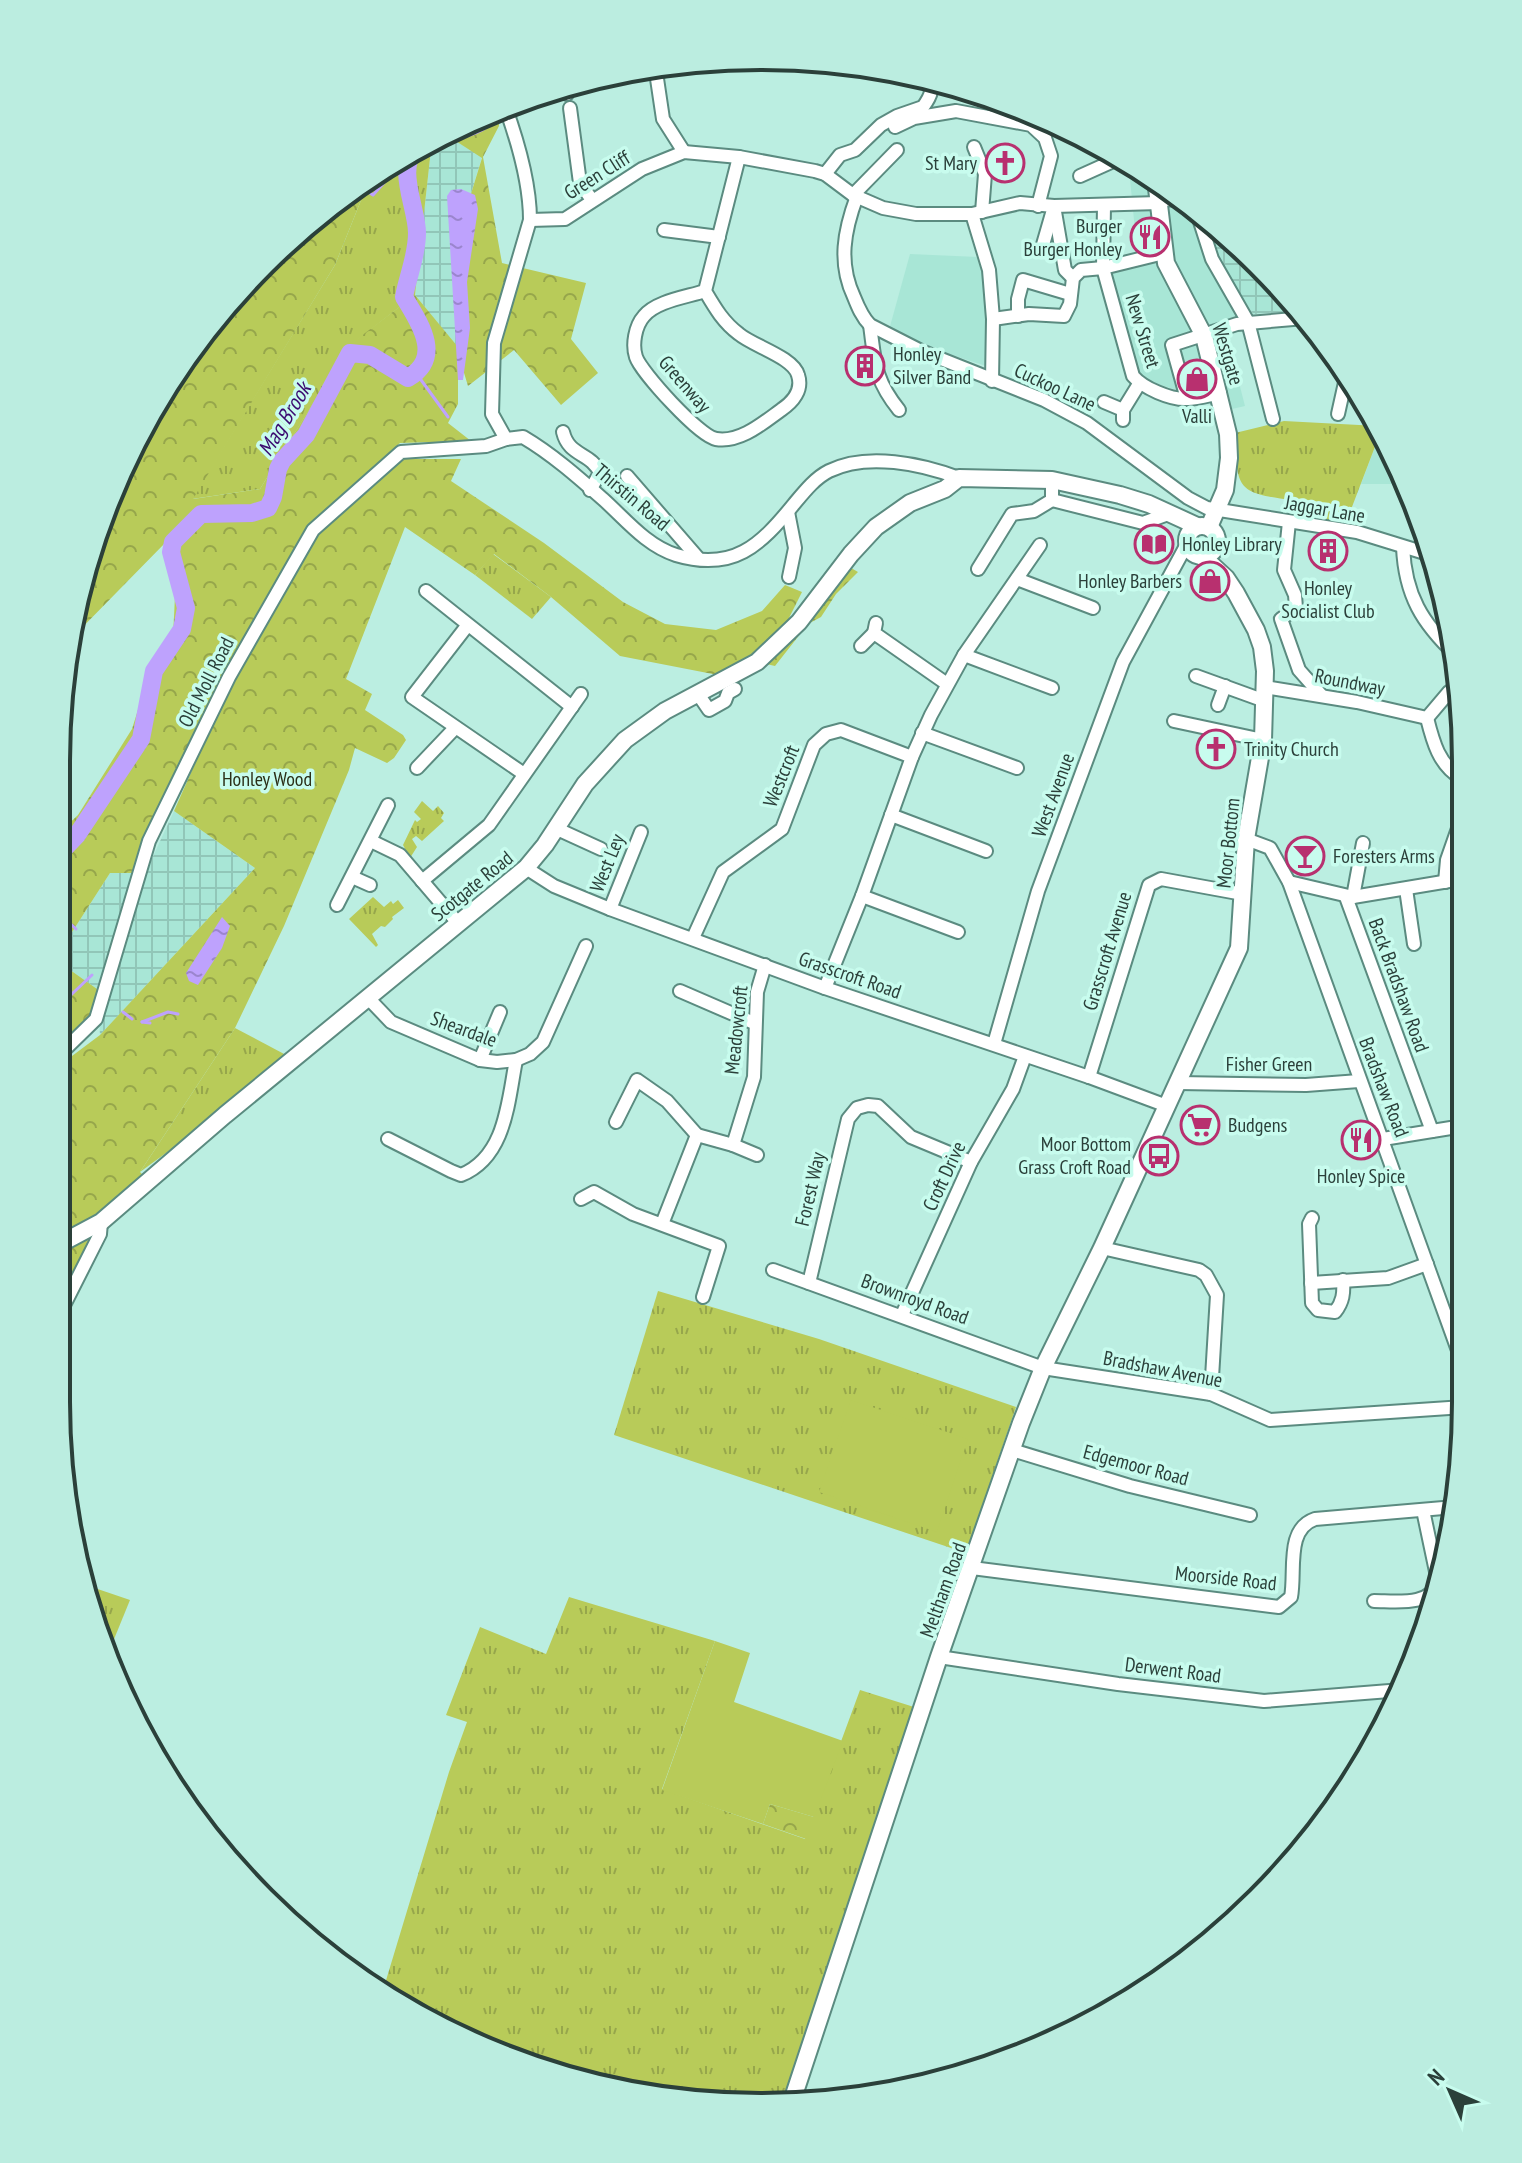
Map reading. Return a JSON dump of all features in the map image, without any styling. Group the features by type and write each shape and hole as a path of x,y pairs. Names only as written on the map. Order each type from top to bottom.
{"street":[{"path":"657,78 663,119 684,152"},
{"path":"932,92 923,107 881,125 855,150 840,155 825,174 855,196 883,208 916,214 977,213 1020,203 1104,206 1163,199"},
{"path":"570,108 580,183 592,200"},
{"path":"895,127 929,114 956,111 1029,125"},
{"path":"506,439 492,414 494,343 530,220 526,179 509,119"},
{"path":"1032,126 1045,138 1051,156 1038,206"},
{"path":"974,147 985,174 977,213 989,270 993,319 992,381"},
{"path":"897,150 855,196 848,220 843,260 846,279 867,322 876,371 887,395 899,410"},
{"name":"Green Cliff","path":"530,220 565,219 642,169 684,152 777,162 825,174"},
{"path":"705,291 739,157"},
{"path":"1080,176 1107,164"},
{"name":"Westgate","path":"1158,196 1164,253 1204,336 1228,434 1225,490 1208,532"},
{"path":"1042,248 1054,206"},
{"path":"1054,206 1065,270 1073,278"},
{"name":"New Street","path":"1104,206 1103,268 1133,376 1139,384 1187,399 1220,393"},
{"path":"1203,229 1212,259 1248,322 1273,419"},
{"path":"664,230 719,237"},
{"path":"993,319 1041,314 1072,318 1070,294 1073,278 1081,270 1103,268 1164,253"},
{"path":"1018,316 1023,280 1070,294"},
{"name":"Greenway","path":"705,291 722,320 741,337 793,365 800,388 793,401 747,433 726,438 708,436 689,423 636,358 634,342 644,315 658,306 705,291"},
{"path":"1187,399 1172,345 1248,322 1292,319"},
{"name":"Cuckoo Lane","path":"867,322 921,351 1044,400 1092,426 1173,487 1207,508 1217,510"},
{"path":"1104,402 1123,415 1139,384"},
{"path":"1338,414 1343,390"},
{"path":"563,432 572,450 596,464 600,473 590,490"},
{"name":"Thirstin Road","path":"506,439 523,437 539,446 652,544 675,555 724,560 743,554 767,536 807,489 826,472 847,464 902,464 936,469 959,478 1052,480 1149,504 1208,532"},
{"name":"Old Moll Road","path":"70,1045 96,1019 149,841 229,677 313,530 401,452 486,446 506,439"},
{"path":"627,476 698,558"},
{"name":"Scotgate Road","path":"70,1239 101,1222 225,1115 526,868 585,784 625,740 665,711 757,662 799,622 851,554 876,527 910,503 945,489 959,478"},
{"path":"1052,480 1052,500"},
{"path":"978,569 1012,514 1034,511 1052,500 1143,523 1168,514 1193,549 1211,552 1208,532 1189,532 1193,549"},
{"name":"Jaggar Lane","path":"1217,510 1357,532 1419,551"},
{"path":"788,512 795,548 789,577"},
{"path":"1289,522 1284,570 1295,595 1296,608 1281,619 1299,670 1322,696"},
{"name":"Moor Bottom","path":"1167,1106 1239,948 1246,839 1271,693 1256,630 1226,578 1208,532"},
{"path":"825,988 922,733 964,655 1040,545"},
{"path":"1403,547 1409,590 1431,631 1441,641"},
{"name":"Moor Bottom","path":"1193,549 1226,578"},
{"name":"West Avenue","path":"994,1044 1038,891 1123,662 1147,614 1175,570 1193,549"},
{"path":"1017,579 1093,608"},
{"path":"426,591 572,707"},
{"path":"467,626 412,697 524,774"},
{"path":"861,646 875,628 947,684"},
{"path":"964,655 1052,688"},
{"path":"1271,693 1293,680 1299,670"},
{"name":"Roundway","path":"1196,676 1225,686 1322,696 1427,718"},
{"path":"1218,705 1225,686"},
{"path":"698,694 709,710 725,701 728,693 735,689"},
{"path":"1448,693 1427,718 1439,757 1452,774"},
{"path":"422,881 481,833 581,694"},
{"path":"1174,721 1263,740"},
{"path":"417,768 455,728"},
{"name":"Westcroft","path":"693,938 723,872 782,829 814,745 826,734 841,730 912,757"},
{"path":"922,733 1017,768"},
{"path":"337,905 388,805"},
{"path":"891,815 986,851"},
{"path":"555,828 601,849"},
{"name":"West Ley","path":"610,909 641,832"},
{"name":"Bradshaw Road","path":"1246,839 1270,848 1289,882 1452,1334"},
{"path":"371,841 400,855 458,923"},
{"path":"1350,897 1363,843"},
{"path":"1445,882 1452,846"},
{"name":"Grasscroft Road","path":"526,868 554,886 610,909 825,988 1167,1106"},
{"path":"352,877 370,885"},
{"name":"Grasscroft Avenue","path":"1089,1077 1149,885 1161,879 1243,894"},
{"path":"1289,882 1350,897 1452,881"},
{"path":"1406,889 1414,944"},
{"path":"862,896 958,932"},
{"name":"Back Bradshaw Road","path":"1350,897 1432,1131"},
{"name":"Sheardale","path":"369,999 391,1022 480,1060 516,1060 530,1054 543,1042 586,946"},
{"name":"Meadowcroft","path":"733,1145 754,1077 757,992 765,965"},
{"path":"680,991 754,1023"},
{"path":"480,1060 500,1012"},
{"name":"Croft Drive","path":"902,1315 971,1162 1013,1089 1025,1056"},
{"path":"388,1139 461,1175 475,1169 502,1133 516,1060"},
{"path":"616,1122 639,1074 697,1135 757,1155"},
{"name":"Fisher Green","path":"1178,1083 1306,1085 1359,1081"},
{"name":"Forest Way","path":"809,1283 848,1119 857,1108 878,1106 911,1137 971,1162"},
{"name":"Meltham Road","path":"795,2092 939,1657 1012,1450 1043,1368 1167,1106"},
{"path":"1383,1139 1452,1128"},
{"path":"662,1224 697,1135"},
{"path":"581,1199 594,1192 633,1214 719,1246 703,1297"},
{"path":"1312,1218 1309,1224 1312,1303 1318,1310 1335,1312 1341,1305 1343,1280"},
{"path":"70,1293 100,1234 101,1222"},
{"path":"1102,1248 1199,1270 1206,1275 1217,1295 1211,1394"},
{"path":"1311,1283 1388,1278 1427,1264"},
{"name":"Brownroyd Road","path":"773,1270 1043,1368"},
{"name":"Bradshaw Avenue","path":"1043,1368 1211,1394 1270,1420 1452,1408"},
{"name":"Edgemoor Road","path":"1012,1450 1130,1486 1250,1515"},
{"name":"Moorside Road","path":"972,1568 1279,1607 1291,1597 1296,1534 1306,1522 1443,1508"},
{"path":"1423,1510 1433,1559"},
{"path":"1374,1601 1423,1599"},
{"name":"Derwent Road","path":"939,1657 1118,1684 1264,1701 1388,1691"}],"shaded area":[{"path":"456,141 482,157 466,210 458,348 415,295 430,155"},
{"path":"1130,179 1145,186 1196,224 1240,317 1227,336 1245,406 1232,409 1225,385 1196,392 1179,391 1149,381 1135,368 1112,270 1138,261"},
{"path":"1207,234 1250,272 1287,312 1253,314 1211,246"},
{"path":"910,254 978,257 987,291 986,366 906,340 889,330"},
{"path":"1376,445 1393,484 1361,484"},
{"path":"174,811 255,868 100,1035 97,989 70,970 70,935 110,873 134,873 149,865"}],"green space":[{"path":"499,122 483,157 502,263 586,283 571,339 598,373 561,405 514,350 468,386 458,353 458,404 448,423 471,441 400,443 310,527 218,684 134,873 110,873 70,935 70,823 78,815 132,729 152,665 173,637 175,596 167,541 83,627 107,539 141,455 186,377 241,305 305,241 363,197 335,265 193,499 260,489 348,346 415,295 458,347 466,210 482,158 455,141"},
{"path":"430,155 415,295 348,347 260,489 192,499 335,265 363,197"},
{"path":"1284,421 1364,425 1376,445 1347,520 1337,524 1293,515 1292,500 1260,494 1243,485 1237,466 1235,433"},
{"name":"Honley Wood","path":"404,459 461,459 451,481 544,543 623,602 665,624 716,630 762,611 785,585 802,592 789,618 799,624 846,565 858,572 836,594 821,617 808,624 775,666 753,661 723,676 620,656 551,597 494,554 475,575 405,527 346,679 372,694 365,710 406,740 387,763 355,748 349,770 284,926 235,1028 140,1172 155,1187 114,1218 87,1247 70,1282 70,1058 100,1035 255,868 174,811 229,687 319,534"},
{"path":"493,554 551,597 532,619 475,575"},
{"path":"422,801 433,811 438,806 444,813 441,818 444,821 422,841 416,836 412,839 417,847 410,858 403,845 415,820 421,819 414,812"},
{"path":"373,897 384,907 398,900 404,908 385,927 381,926 372,934 378,945 376,947 349,919"},
{"path":"70,970 97,989 93,1008 70,1039"},
{"path":"235,1028 286,1055 203,1126 140,1172"},
{"path":"658,1291 819,1339 1016,1407 966,1553 614,1435"},
{"path":"851,1400 968,1439 937,1532 819,1492"},
{"path":"96,1589 130,1600 113,1641"},
{"path":"569,1597 715,1641 662,1789 805,1839 860,1690 914,1707 787,2092 716,2092 671,2087 582,2069 539,2056 455,2022 385,1982 467,1722 446,1715 480,1627 546,1654"},
{"path":"715,1641 750,1653 734,1702 843,1741 814,1817 770,1804 763,1824 662,1790"},
{"path":"770,1804 814,1817 806,1839 763,1824"}],"water":[{"path":"461,189 475,195 478,209 467,282 470,328 463,380 458,380 447,196 451,190"},
{"path":"222,917 230,926 222,948 198,985 189,981 186,973"}],"waterway":[{"name":"Mag Brook","path":"70,842 141,739 154,671 182,629 186,608 171,552 173,542 201,514 252,513 268,508 282,461 306,435 350,353 370,355 408,378 419,370 425,360 425,339 404,297 417,241 408,168"},
{"path":"369,192 373,195 386,181"},
{"path":"416,373 448,417"},
{"path":"70,923 76,929"},
{"path":"70,996 92,975"},
{"path":"123,1012 132,1019"},
{"path":"142,1022 168,1012 178,1014"},
{"path":"142,1022 150,1023"}],"place":[{"name":"St Mary","path":"1005,163"},
{"name":"Burger Burger Honley","path":"1150,237"},
{"name":"Honley Silver Band","path":"865,366"},
{"name":"Valli","path":"1197,379"},
{"name":"Honley Library","path":"1154,544"},
{"name":"Honley Socialist Club","path":"1328,551"},
{"name":"Honley Barbers","path":"1210,581"},
{"name":"Trinity Church","path":"1216,749"},
{"name":"Foresters Arms","path":"1305,856"},
{"name":"Budgens","path":"1200,1125"},
{"name":"Honley Spice","path":"1361,1140"},
{"name":"Moor Bottom Grass Croft Road","path":"1159,1156"}]}
